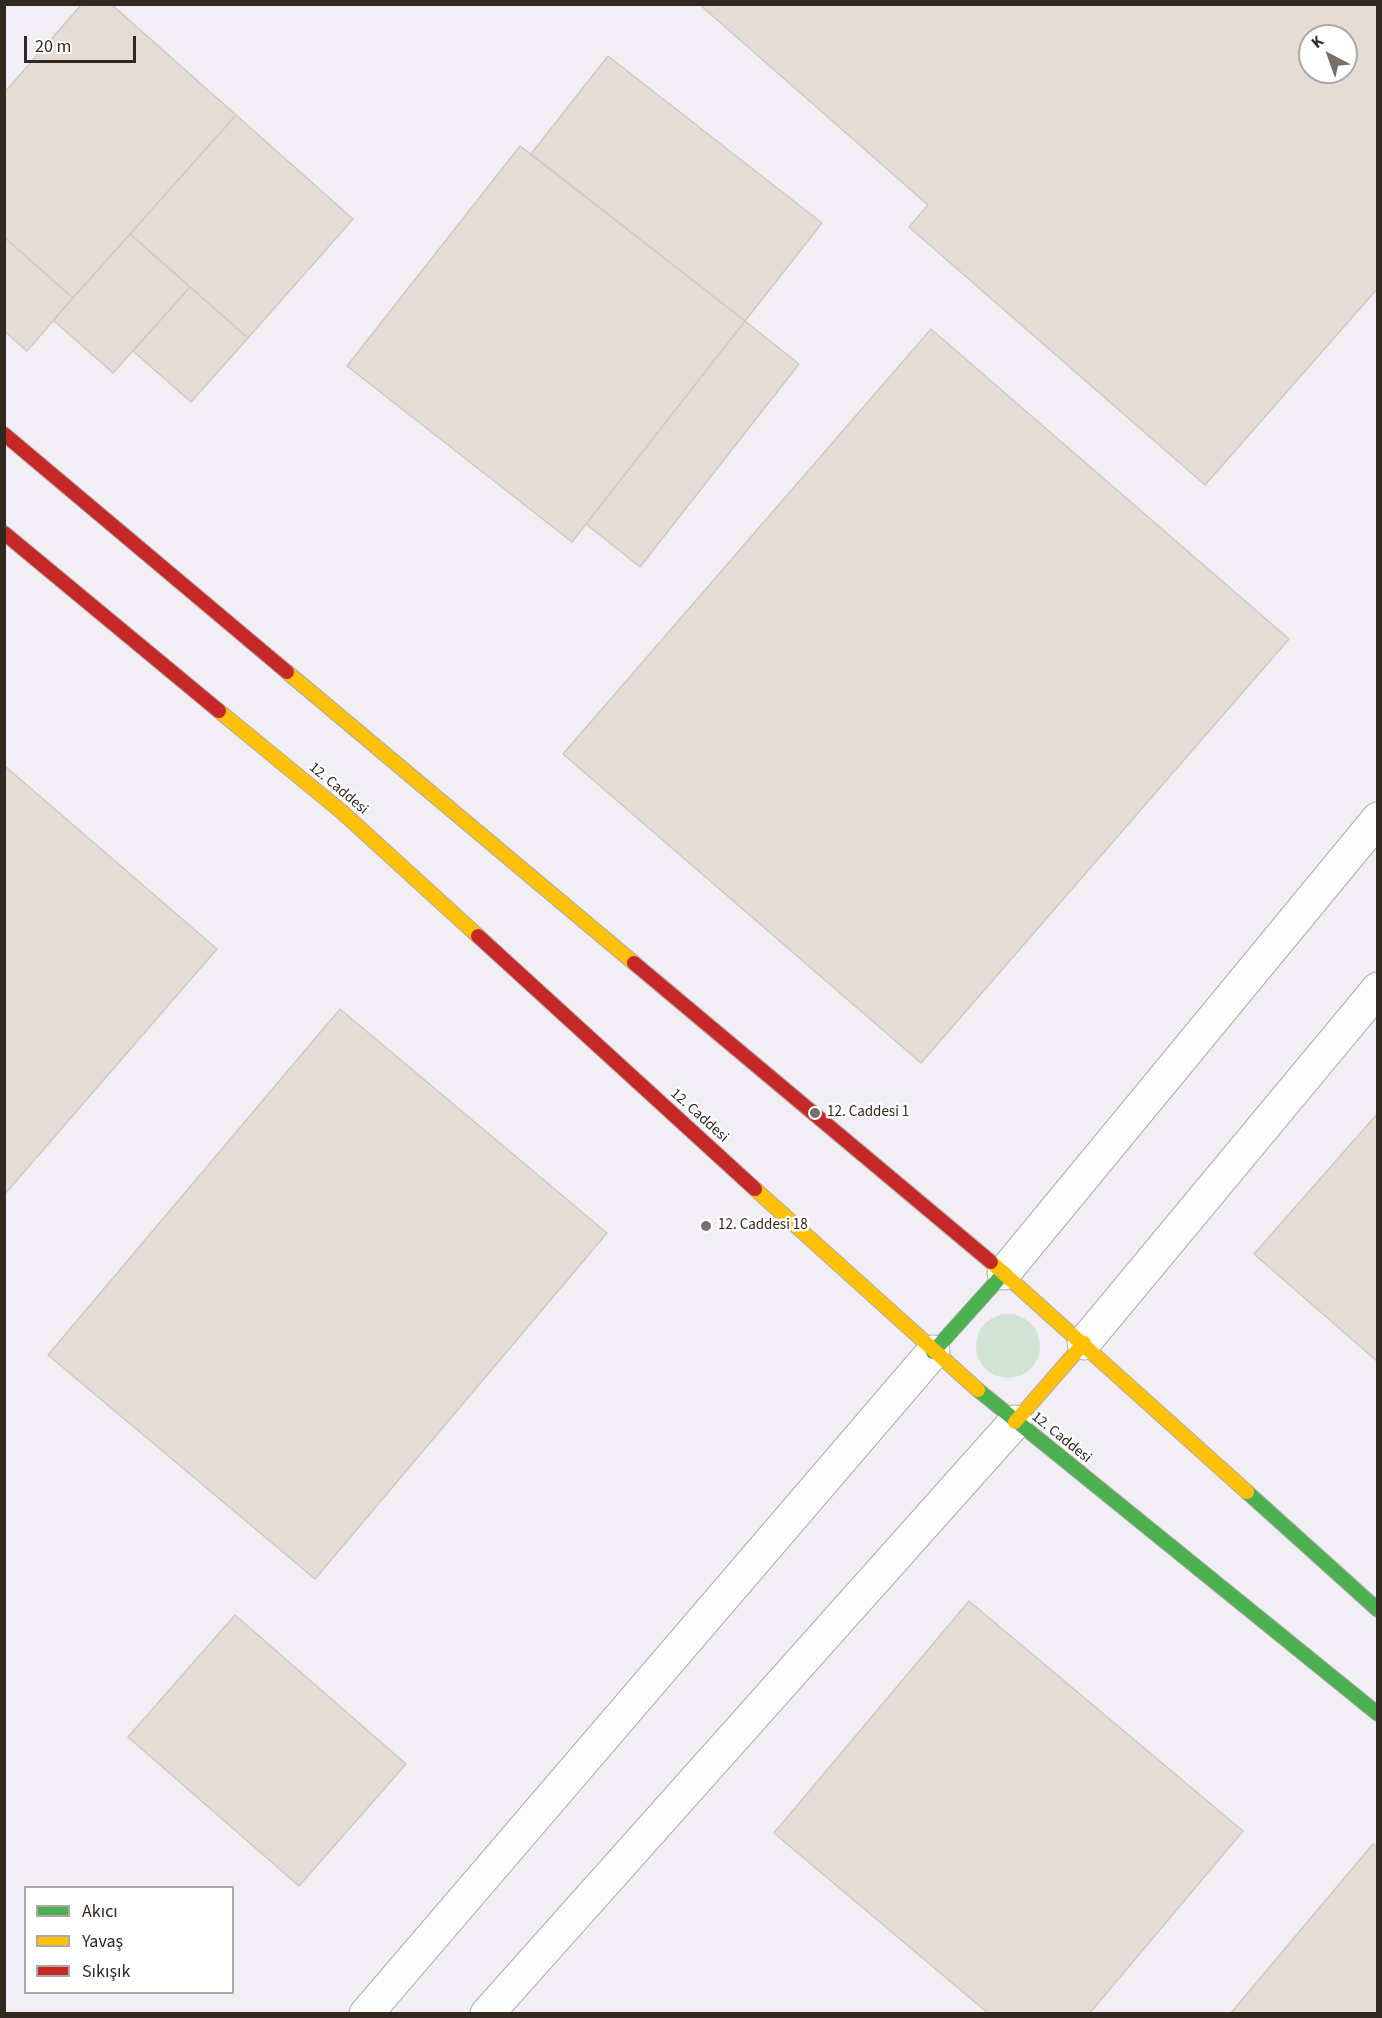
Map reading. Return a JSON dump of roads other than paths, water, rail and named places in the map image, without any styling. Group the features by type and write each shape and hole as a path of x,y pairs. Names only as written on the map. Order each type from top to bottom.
{"street":[{"path":"4,434 1004,1273 1377,1610"},
{"name":"12. Caddesi","path":"4,533 342,812 933,1352 1015,1422 1377,1714"},
{"path":"366,2013 933,1352 1004,1273 1377,819"},
{"path":"487,2013 1084,1343 1377,989"}],"place":[{"name":"12. Caddesi 1","path":"815,1113"},
{"name":"12. Caddesi 18","path":"706,1226"}]}
